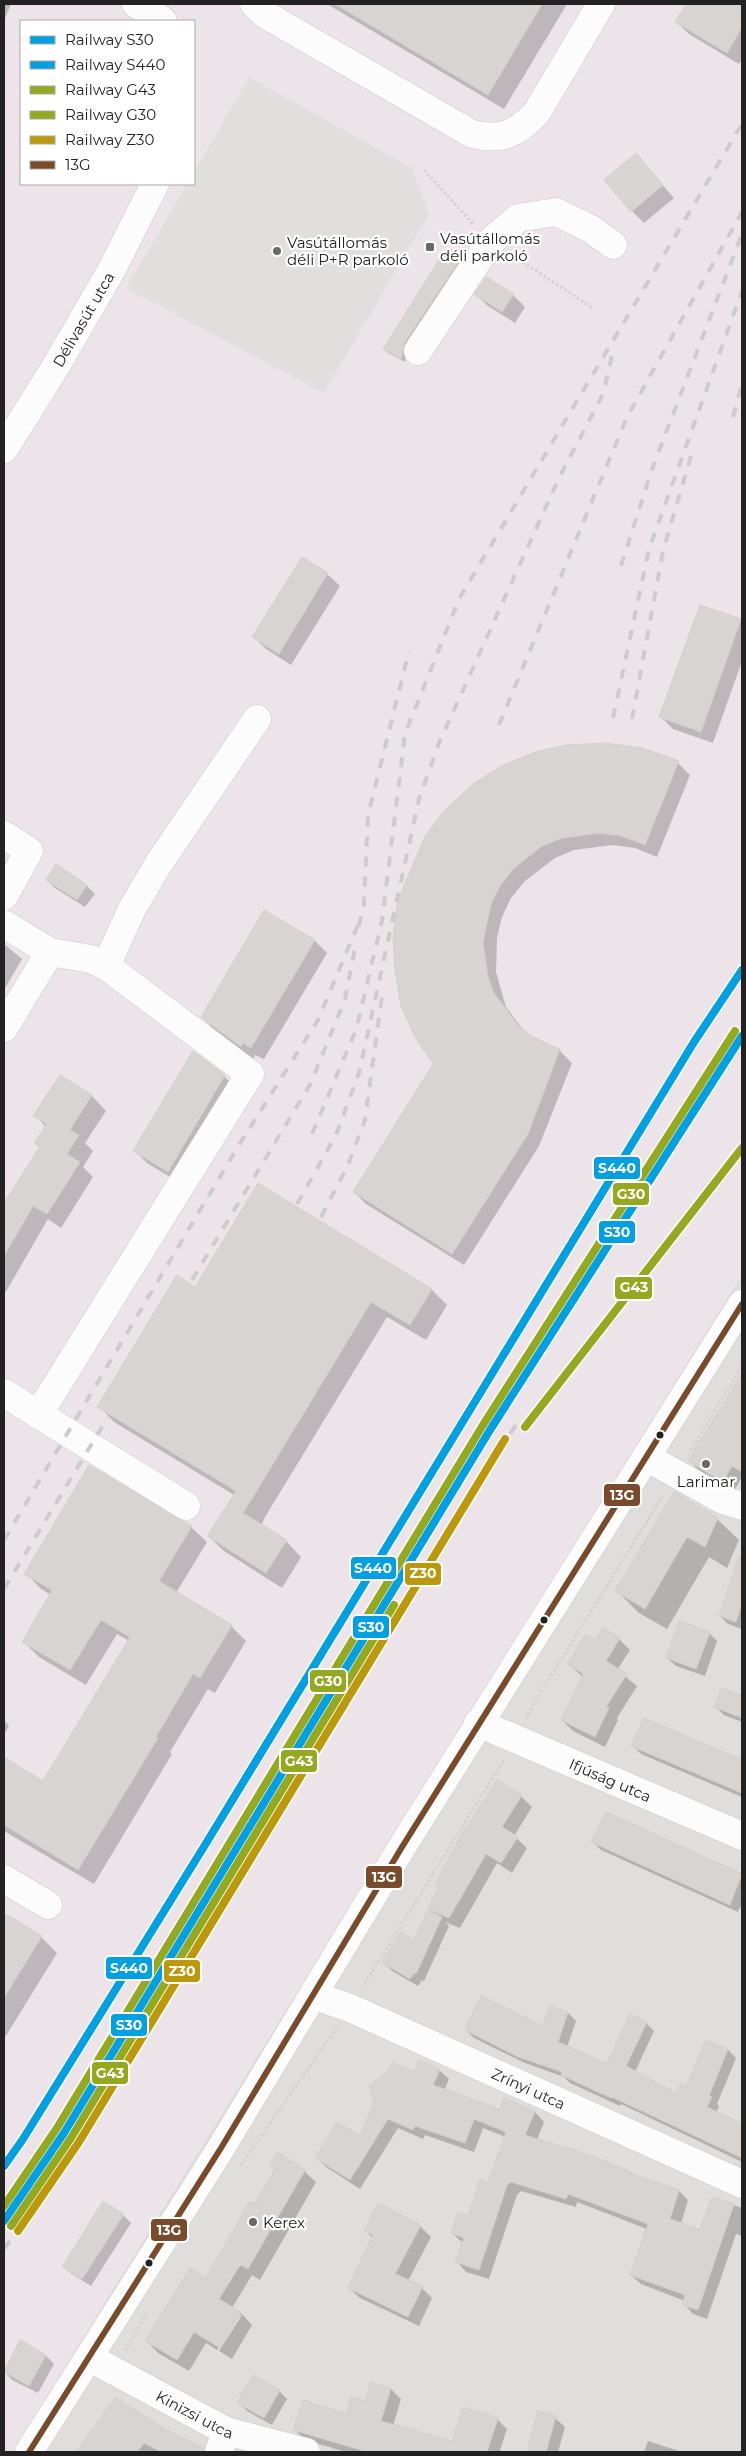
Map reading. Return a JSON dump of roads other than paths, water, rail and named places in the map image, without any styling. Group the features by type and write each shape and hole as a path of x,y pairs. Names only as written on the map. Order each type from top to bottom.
{"street":[{"path":"136,4 161,20"},
{"path":"254,4 266,15 464,129 489,138 507,135 525,126 537,112 601,4"},
{"name":"Délivasút utca","path":"4,449 53,372 112,271 155,185"},
{"path":"418,351 490,242 518,218 556,212 590,229 613,245"},
{"path":"106,966 132,909 159,864 256,719"},
{"path":"4,835 29,851 4,896"},
{"path":"4,924 50,952 91,959 106,966 250,1074 38,1415"},
{"path":"4,1028 50,952"},
{"path":"29,2452 101,2365 222,2148 313,1995 478,1723 742,1304"},
{"path":"4,1393 186,1506"},
{"path":"646,1457 723,1500 742,1506"},
{"name":"Ifjúság utca","path":"478,1723 742,1836"},
{"path":"4,1879 48,1905"},
{"name":"Zrínyi utca","path":"313,1995 350,2008 742,2184"},
{"name":"Kinizsi utca","path":"101,2365 223,2441 306,2452"}],"railway":[{"path":"312,1134 356,1030 382,921 405,734 459,599 742,124"},
{"path":"499,725 627,417 742,212"},
{"path":"621,566 651,472 742,234"},
{"path":"613,718 649,549 742,291"},
{"path":"297,1204 336,1135 359,1073 419,799 439,743 558,480 603,394 614,347"},
{"path":"733,417 742,383"},
{"path":"632,719 663,551 694,446"},
{"path":"359,926 364,903 368,815 409,651"},
{"path":"4,1540 237,1148 318,1020 360,920"},
{"path":"192,1280 311,1083 345,999 356,943"},
{"path":"321,1217 348,1165 365,1120 382,996"},
{"path":"4,1589 108,1417"},
{"path":"4,2249 72,2148 453,1519 518,1422"}],"rail line":[{"name":"S440","path":"4,2166 23,2139 205,1845 694,1042 742,970"},
{"name":"G30","path":"4,2206 57,2128 483,1425 735,1031"},
{"name":"S30","path":"4,2221 64,2133 490,1430 742,1036"},
{"name":"G43","path":"525,1427 742,1148"},
{"name":"Z30","path":"18,2231 79,2142 505,1439"},
{"name":"G43","path":"11,2226 71,2138 394,1605"}],"place":[{"name":"Vasútállomás déli parkoló","path":"430,247"},
{"name":"Vasútállomás déli P+R parkoló","path":"277,251"},
{"name":"Larimar","path":"706,1464"},
{"name":"Kerex","path":"253,2222"}]}
